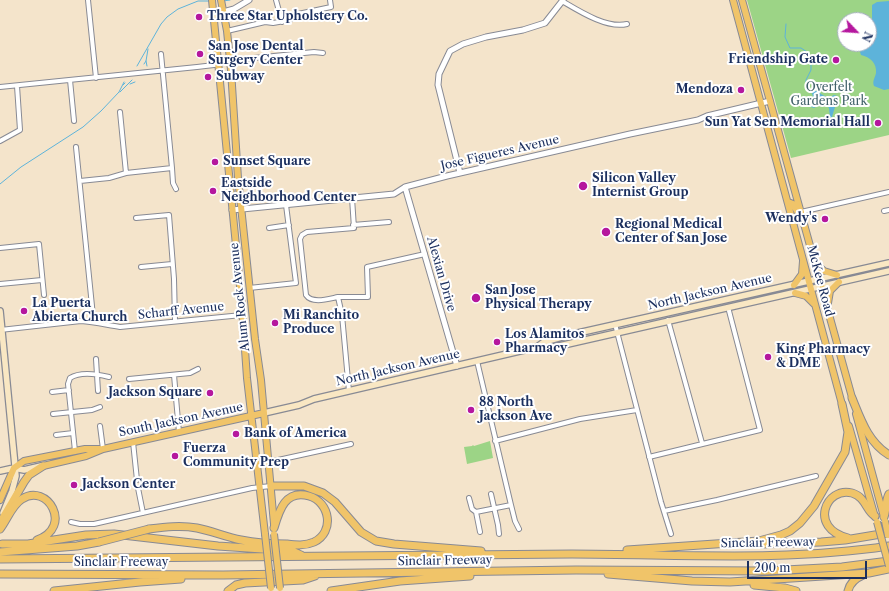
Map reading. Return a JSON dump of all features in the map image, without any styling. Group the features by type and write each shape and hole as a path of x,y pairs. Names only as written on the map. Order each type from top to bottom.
{"highway":[{"path":"852,398 871,440 877,447 889,455"},
{"path":"577,554 759,541 781,535 800,523 814,506 841,462 845,452 848,432 842,404"},
{"path":"0,523 29,475 43,466"},
{"path":"271,486 304,486 318,490 335,502 361,532 382,542 533,555"},
{"path":"850,538 839,536 832,532 827,525 824,516 825,508 829,500 836,495 844,492 852,493 865,502 876,520"},
{"path":"884,519 889,494"},
{"path":"0,529 17,502 26,496 34,495 42,497 51,504 55,512 55,525 47,535 34,541 1,544"},
{"path":"0,552 77,546 149,529 170,527 193,527 240,540 264,544 307,544 317,540 324,533 327,524 327,513 322,504 313,498 303,495 294,496 282,506 278,514 274,531"},
{"path":"742,542 763,544 821,542 889,533"},
{"path":"1,544 28,544 86,535 114,534 218,546 292,551 304,556"},
{"name":"Sinclair Freeway","path":"0,559 577,554 767,556 841,552 889,546"},
{"name":"Sinclair Freeway","path":"0,574 223,575 576,570 766,571 842,567 889,561"},
{"path":"730,582 868,573 889,568"},
{"path":"576,570 627,576 692,581 730,582 785,588 796,591"},
{"path":"331,591 406,581 526,571"},
{"path":"228,591 236,585 245,583 303,580 322,573"},
{"path":"848,591 848,587 854,580 868,573"},
{"path":"54,591 223,575"}],"main road":[{"name":"Alum Rock Avenue","path":"212,0 246,361 271,590"},
{"name":"Alum Rock Avenue","path":"221,0 227,31 241,209 264,413 280,590"},
{"name":"McKee Road","path":"733,0 842,404 889,568"},
{"name":"McKee Road","path":"742,0 889,537"},
{"path":"788,202 793,204 797,211 801,212"},
{"path":"794,285 802,274 803,258"},
{"path":"814,262 824,271 837,274"},
{"name":"North Jackson Avenue","path":"264,413 299,405 314,399 538,347 544,342 615,324 889,263"},
{"name":"North Jackson Avenue","path":"538,347 546,349 668,320 889,271"},
{"path":"827,310 828,295 839,282"},
{"path":"795,293 803,294 809,298 817,311"},
{"path":"717,309 727,303 729,299"},
{"path":"0,311 2,360 16,476 12,491 0,518"},
{"name":"South Jackson Avenue","path":"0,470 14,468 24,470 43,466 86,456 103,449 264,413"},
{"name":"South Jackson Avenue","path":"14,468 24,462 75,451 85,449 103,449"},
{"path":"0,499 14,468"},
{"path":"0,485 2,489 0,499"}],"street":[{"path":"88,0 96,78"},
{"path":"222,9 234,9 249,0"},
{"path":"276,0 282,22"},
{"path":"227,31 265,22 273,23 290,20 298,14 331,7 330,0"},
{"path":"460,173 438,85 439,74 443,63 450,52 463,44 486,37 523,30 545,23 563,0 588,16 621,26 627,24"},
{"path":"0,87 162,71 230,61 314,52 323,53"},
{"path":"161,54 173,183 176,188"},
{"path":"70,80 74,121"},
{"path":"0,141 20,130 17,86"},
{"name":"Jose Figueres Avenue","path":"232,210 394,194 405,187 417,183 630,134 698,120 707,116 770,101"},
{"path":"120,112 126,173"},
{"path":"76,147 93,316 92,322"},
{"path":"80,181 109,178 126,173 172,168"},
{"name":"Alexian Drive","path":"405,187 457,366"},
{"path":"801,212 889,192"},
{"path":"352,198 354,228 307,232 302,235 300,239 306,295 308,299 368,297 367,267 425,254"},
{"path":"249,288 296,283 286,204"},
{"path":"136,218 169,215 175,321"},
{"path":"353,225 390,222"},
{"path":"269,228 289,225"},
{"path":"0,248 39,244 44,295"},
{"path":"141,267 172,264"},
{"path":"0,284 42,280"},
{"path":"338,297 342,315 349,391"},
{"path":"649,456 760,430 728,307"},
{"name":"Scharff Avenue","path":"1,329 81,321 120,327 242,315"},
{"path":"668,320 702,443"},
{"path":"615,324 671,534"},
{"path":"96,359 98,391"},
{"path":"477,361 515,521 519,528"},
{"path":"129,379 190,373 198,369"},
{"path":"75,451 68,380 76,375 97,374 108,377"},
{"path":"174,375 179,432"},
{"path":"52,392 69,390"},
{"path":"54,414 92,410 100,407"},
{"path":"495,441 580,419 637,410"},
{"path":"100,426 103,449"},
{"path":"56,435 73,433"},
{"path":"133,442 137,480"},
{"path":"269,462 351,444"},
{"path":"664,511 718,500 816,476"},
{"path":"71,522 90,524 260,487 271,486"},
{"path":"138,488 143,513"},
{"path":"491,494 499,534"},
{"path":"469,498 472,509 476,512 480,532"},
{"path":"476,512 511,505"}],"green space":[{"name":"Overfelt Gardens Park","path":"747,0 889,0 889,135 791,158"},
{"path":"490,441 493,458 467,464 464,447 474,446"}],"water":[{"path":"889,1 889,89 884,90 874,86 873,81 876,69 874,63 867,57 861,55 860,52 877,52 877,12 872,12 872,5 877,2"},
{"path":"813,91 817,91 828,98 834,95 837,96 832,118 830,117 829,108 826,105 819,105 814,108 811,107"}],"waterway":[{"path":"223,1 230,0"},
{"path":"137,66 161,24 167,17 178,9 198,1 210,1"},
{"path":"786,24 785,37 790,48 801,48 807,52 811,58 811,70 806,80 806,85 812,93"},
{"path":"144,64 148,49"},
{"path":"146,61 147,66"},
{"path":"120,92 132,80"},
{"path":"0,184 21,167 83,127 119,92 124,82"},
{"path":"130,84 135,82"}],"place":[{"name":"Three Star Upholstery Co.","path":"199,17"},
{"name":"San Jose Dental Surgery Center","path":"200,54"},
{"name":"Friendship Gate","path":"836,60"},
{"name":"Subway","path":"208,77"},
{"name":"Mendoza","path":"741,90"},
{"name":"Sun Yat Sen Memorial Hall","path":"878,123"},
{"name":"Sunset Square","path":"215,162"},
{"name":"Silicon Valley Internist Group","path":"583,186"},
{"name":"Eastside Neighborhood Center","path":"213,191"},
{"name":"Wendy's","path":"825,219"},
{"name":"Regional Medical Center of San Jose","path":"606,232"},
{"name":"San Jose Physical Therapy","path":"476,298"},
{"name":"La Puerta Abierta Church","path":"24,311"},
{"name":"Mi Ranchito Produce","path":"275,323"},
{"name":"Los Alamitos Pharmacy","path":"497,342"},
{"name":"King Pharmacy & DME","path":"768,357"},
{"name":"Jackson Square","path":"210,393"},
{"name":"88 North Jackson Ave","path":"471,410"},
{"name":"Bank of America","path":"236,434"},
{"name":"Fuerza Community Prep","path":"175,456"},
{"name":"Jackson Center","path":"74,485"}]}
